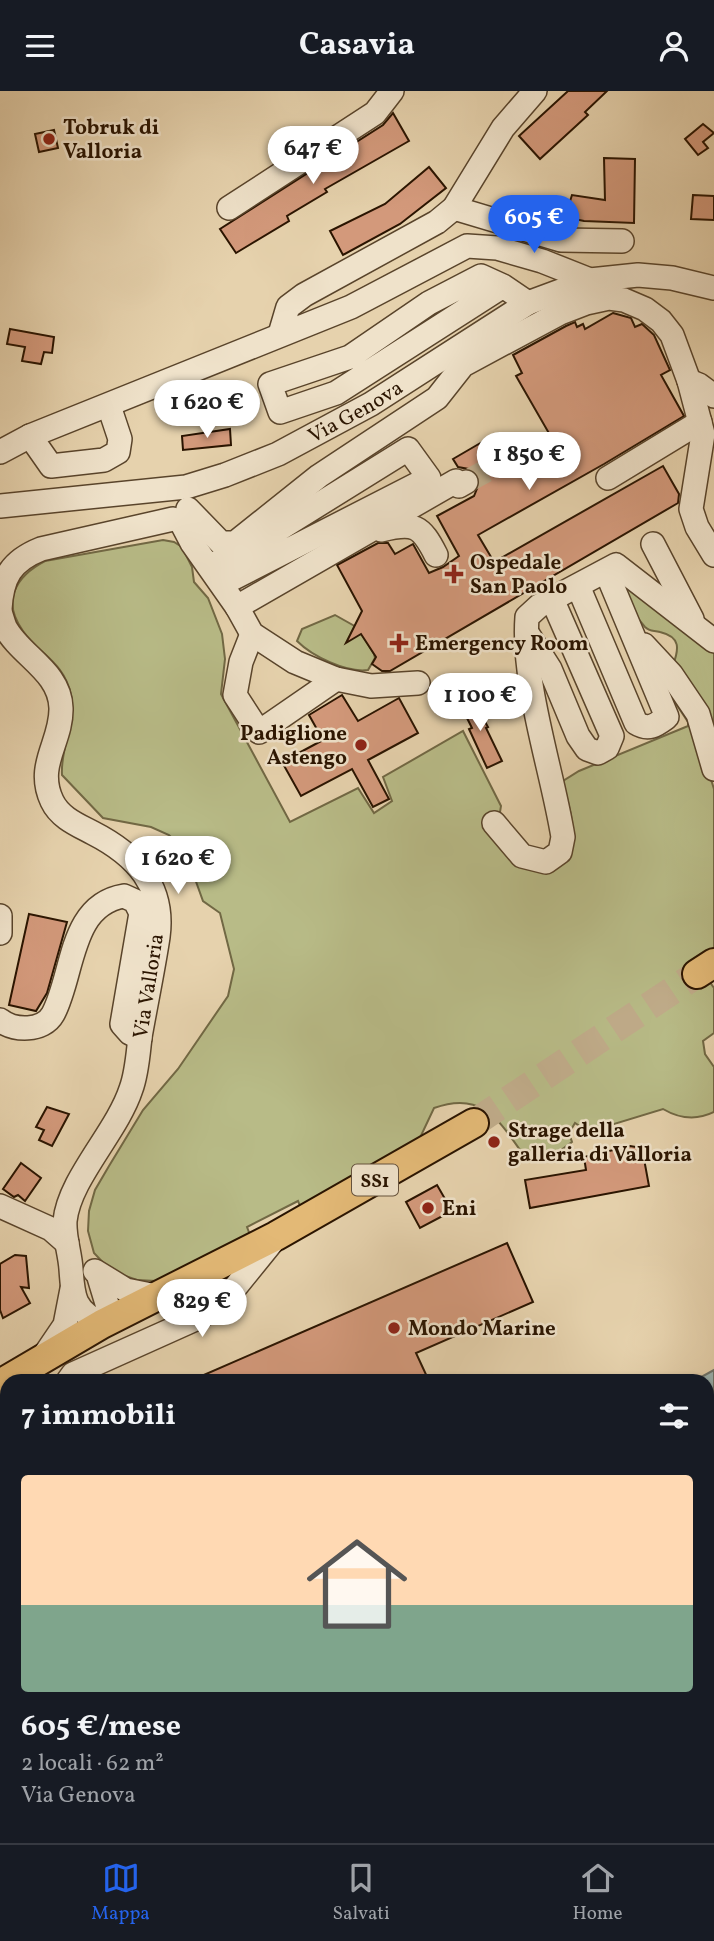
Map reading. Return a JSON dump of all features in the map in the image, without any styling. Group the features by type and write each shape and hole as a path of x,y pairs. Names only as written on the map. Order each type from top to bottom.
{"main road":[{"name":"SS1","path":"16,1374 102,1324 276,1237 474,1123"}],"street":[{"path":"229,208 375,113 392,91"},
{"path":"280,334 288,307 304,295 438,222 454,208 503,128 535,91"},
{"path":"454,208 561,240 622,241"},
{"name":"Via Genova","path":"0,452 30,436 351,307 467,246 498,248 542,261 590,280"},
{"name":"Via Genova","path":"0,506 179,507 206,482 278,454 371,404 528,303 590,280 638,275 672,278 714,288"},
{"name":"Via Genova","path":"503,286 336,393 280,412 270,384 349,356 429,303 481,276 503,286 528,303"},
{"path":"179,507 221,543 235,543 319,476 437,398 463,365 560,313 608,298 624,300 645,309 661,321 672,335 689,381 708,451 691,509 697,527 714,555"},
{"path":"689,381 714,396"},
{"path":"30,436 51,466 104,460 118,452 120,439 109,406"},
{"path":"608,478 700,422"},
{"path":"502,462 530,446"},
{"path":"408,449 429,478 216,575 247,549 408,449"},
{"path":"237,607 456,481 459,486 466,482"},
{"path":"179,507 192,543 216,575 252,634 295,662 336,679 371,686 418,683"},
{"name":"Via Valloria","path":"72,1286 65,1222 70,1201 126,1102 132,1086 158,934 158,905 149,879 136,862 108,841 67,820 53,803 46,780 48,757 61,708 58,695 45,669 6,628 0,610 1,590 10,570 25,555 179,507"},
{"path":"365,534 411,526 425,533 436,555"},
{"path":"653,544 695,625"},
{"path":"617,562 714,641"},
{"path":"494,823 522,856 546,862 560,852 564,837 533,694 527,617 539,606 617,562"},
{"path":"578,586 636,723 644,728 653,727 667,717 634,636 617,562"},
{"path":"526,631 550,669 578,736 587,749 598,753 607,748 612,736 552,599"},
{"path":"252,634 241,662 235,695 259,732 336,679"},
{"path":"634,636 671,674 698,714 714,769"},
{"path":"0,1020 6,1025 22,1028 38,1026 52,1017 72,951 85,924 101,903 124,896 135,901 141,913 122,1024 130,1033 140,1038"},
{"path":"0,916 0,933"},
{"path":"0,1206 51,1229 98,1274 126,1290 156,1296"},
{"path":"73,1374 200,1317 225,1300 276,1237"},
{"path":"72,1286 79,1309 102,1324 108,1307 98,1274"},
{"path":"44,1356 65,1325 72,1286"}],"green space":[{"path":"163,540 182,547 192,567 194,582 208,598 222,634 225,659 221,694 290,822 358,788 374,813 392,801 383,777 463,731 501,806 495,817 521,865 573,838 563,781 579,771 688,726 657,675 688,706 714,789 714,948 704,952 695,961 714,988 714,1033 703,1041 705,1054 714,1067 714,1112 688,1118 663,1109 588,1132 575,1123 569,1133 572,1142 540,1161 528,1161 500,1123 490,1114 467,1103 452,1103 434,1108 418,1142 302,1211 298,1201 247,1227 250,1235 156,1281 137,1280 111,1271 94,1253 88,1231 89,1211 95,1190 143,1110 178,1069 228,996 234,969 220,913 203,901 185,851 169,835 151,827 103,818 62,775 63,754 72,715 68,684 63,674 23,631 16,620 13,600 19,582 45,561"},
{"path":"629,586 677,620 714,652 714,725 673,665 677,649 675,640 667,634 649,630 641,623 623,588"},
{"path":"335,615 358,628 374,654 375,658 368,670 350,669 330,662 297,641 302,629"}],"building":[{"path":"568,91 607,91 585,112 588,115 540,159 519,136"},
{"path":"393,113 409,141 325,189 327,192 287,216 289,221 236,253 220,229 383,125"},
{"path":"703,124 714,133 703,142 708,148 698,155 685,139"},
{"path":"54,130 58,148 39,152 35,134"},
{"path":"604,158 635,159 634,223 584,221 565,217 572,195 605,200"},
{"path":"429,167 446,188 400,224 343,255 330,231 385,204"},
{"path":"693,195 714,196 714,220 691,219"},
{"path":"613,313 631,318 635,327 642,324 654,335 670,370 661,375 684,416 478,535 494,562 663,466 679,494 678,503 390,671 382,671 372,664 376,657 361,634 346,643 362,611 337,565 378,543 388,543 395,554 413,544 429,573 459,556 437,516 474,496 480,481 474,470 458,467 453,459 489,438 496,450 490,456 490,468 494,474 503,476 550,454 542,439 550,435 516,376 522,373 513,355 575,322 577,327 583,324 585,329"},
{"path":"10,329 54,337 52,353 44,352 41,364 22,361 25,347 7,344"},
{"path":"230,429 231,445 183,450 182,436"},
{"name":"Padiglione Astengo","path":"342,695 358,721 399,698 418,733 368,760 389,799 373,807 352,769 301,796 282,762 323,740 309,715"},
{"path":"470,695 488,727 486,728 502,761 487,768 459,702"},
{"path":"29,914 67,922 47,993 36,1011 9,1005"},
{"path":"47,1107 69,1114 52,1146 39,1140 44,1130 36,1127"},
{"path":"630,1146 642,1148 649,1186 530,1208 525,1180 586,1170 584,1157"},
{"path":"21,1163 41,1178 25,1201 3,1189"},
{"path":"437,1185 452,1211 420,1228 406,1202"},
{"name":"Mondo Marine","path":"507,1243 533,1302 416,1353 426,1374 206,1374"},
{"path":"15,1255 26,1256 29,1288 21,1287 30,1303 3,1318 0,1310 0,1264"}],"tunnel":[{"path":"466,482 502,462"},
{"path":"474,1123 697,974"}],"place":[{"name":"Tobruk di Valloria","path":"49,139"},
{"name":"Ospedale San Paolo","path":"454,574"},
{"name":"Emergency Room","path":"399,643"},
{"name":"Padiglione Astengo","path":"361,745"},
{"name":"Strage della galleria di Valloria","path":"494,1142"},
{"name":"Eni","path":"428,1208"},
{"name":"Mondo Marine","path":"394,1328"}]}
